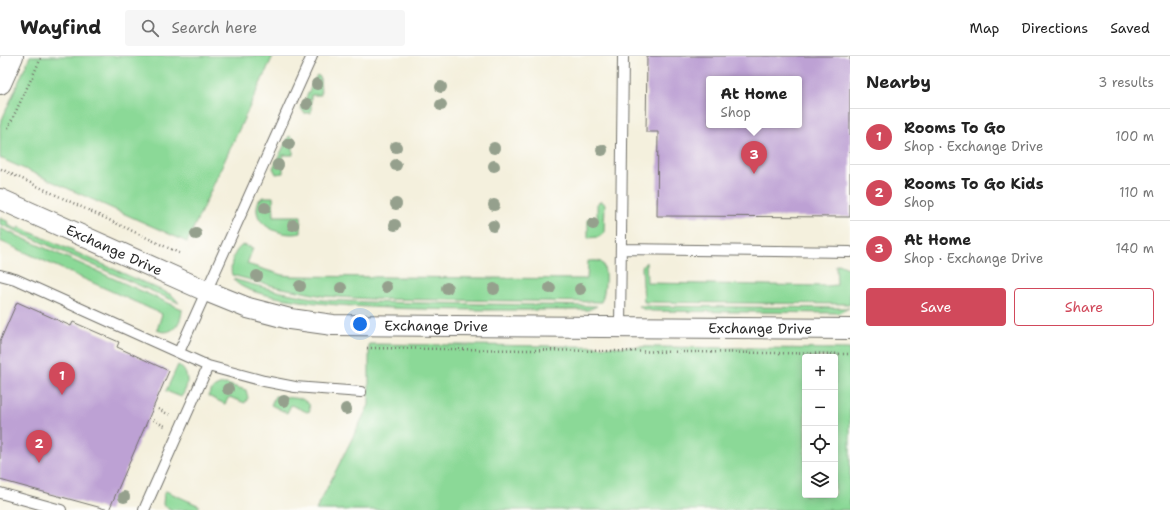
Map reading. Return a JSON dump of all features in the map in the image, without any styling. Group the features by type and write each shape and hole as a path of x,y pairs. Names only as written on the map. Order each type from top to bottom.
{"main road":[{"path":"0,83 12,56"}],"street":[{"name":"Exchange Drive","path":"0,199 206,291 262,311 290,319 333,325 850,329"}],"lane":[{"path":"179,352 312,56"},
{"path":"620,328 623,56"},
{"path":"621,249 850,252"},
{"path":"0,275 15,279 208,366 264,382 294,387 361,392"},
{"path":"144,510 208,366"},
{"path":"0,493 61,510"}],"path":[{"path":"8,128 42,56"},
{"path":"1,168 179,253"},
{"path":"367,348 850,354"},
{"path":"158,409 174,416"},
{"path":"153,420 169,428"}],"green space":[{"path":"30,56 273,56 187,242 0,158 0,124"},
{"path":"317,75 320,77 321,95 311,95 311,113 304,113 301,108"},
{"path":"289,136 293,138 293,155 283,155 283,173 276,174 273,168"},
{"path":"264,197 273,197 274,216 301,216 301,233 293,234 276,231 262,222 258,216 257,209 259,200"},
{"path":"600,201 605,204 604,233 599,237 588,238 588,219 597,219 597,204"},
{"path":"0,218 9,222 8,225 17,229 19,227 172,295 179,303 0,224"},
{"path":"0,228 182,309 182,314 178,324 172,330 167,332 157,330 162,314 0,241"},
{"path":"243,245 253,248 247,264 282,275 292,276 587,279 588,261 598,261 601,262 605,269 605,288 601,302 370,299 323,296 277,287 232,275 231,267 233,258 237,250"},
{"path":"646,262 647,283 826,286 837,285 836,265 839,264 850,269 850,304 644,302 642,267"},
{"path":"233,279 277,291 322,300 597,306 588,310 459,310 342,305 291,300 253,291"},
{"path":"639,306 849,308 839,313 652,311 643,309"},
{"path":"369,344 850,349 850,510 316,510 369,405"},
{"path":"178,365 185,372 187,380 186,389 181,397 166,391"},
{"path":"226,384 246,390 248,398 245,403 229,397 225,404 208,396 215,387"},
{"path":"275,396 302,399 309,404 310,411 307,412 291,405 287,413 271,405"},
{"path":"166,491 200,506 196,510 172,510 163,505 164,492"}],"building":[{"path":"647,56 850,56 850,217 657,216 658,132 646,132"},
{"path":"17,302 71,326 73,322 119,342 117,347 169,371 109,510 0,480 0,341"}],"place":[{"name":"At Home","path":"754,174"},
{"name":"Rooms To Go","path":"62,395"},
{"name":"Rooms To Go Kids","path":"39,463"}]}
